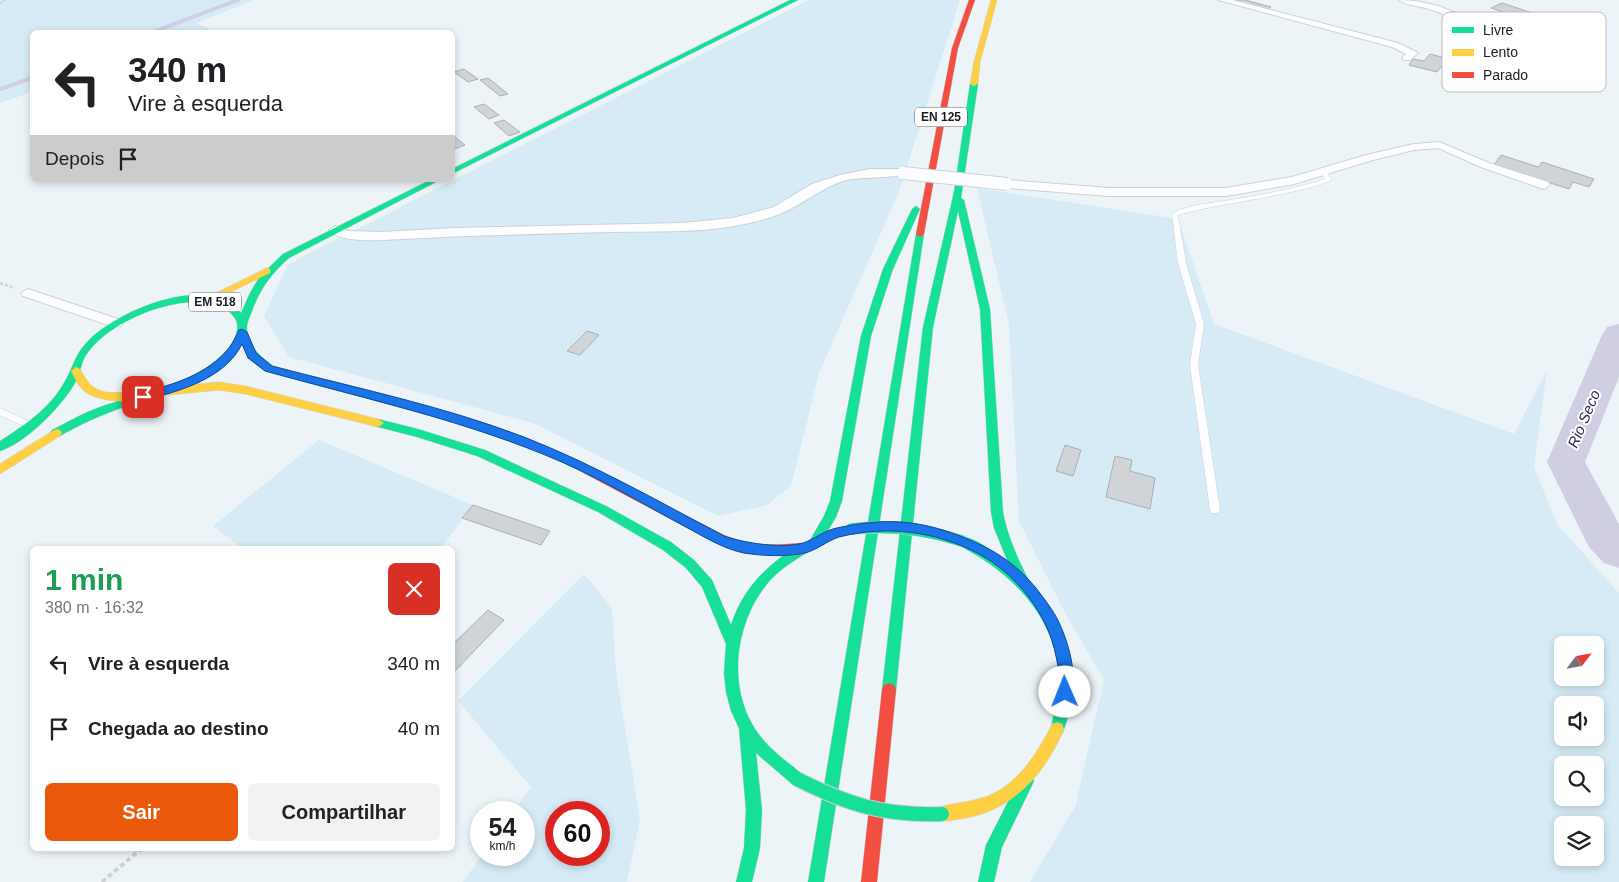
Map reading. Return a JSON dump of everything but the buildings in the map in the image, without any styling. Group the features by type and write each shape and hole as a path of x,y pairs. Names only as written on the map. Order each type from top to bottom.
{"main road":[{"path":"455,170 794,0"},
{"name":"EN 125","path":"816,882 928,186 955,48 972,0"},
{"name":"EN 125","path":"869,882 928,327 958,192 977,62 994,0"},
{"name":"EM 518","path":"0,470 55,432 93,414 143,397 168,391 195,379 218,365 235,348 257,285 270,269 286,256 432,182"},
{"path":"816,540 830,517 836,501 869,328 888,269 928,186"},
{"path":"958,192 985,309 997,512 1000,528 1023,582"},
{"name":"EM 518","path":"206,300 270,269"},
{"name":"EM 518","path":"143,397 116,398 95,394 81,385 76,371 80,355 94,338 116,322 162,304 185,300 206,300 224,304 236,312 242,327"},
{"path":"242,327 252,355 269,369 463,420 518,439 571,461 720,539 743,548 774,550 803,548"},
{"path":"0,447 31,426 55,404 76,371"},
{"path":"168,391 219,386 246,390 418,433 481,453 602,509 667,546 690,564 707,584 732,642"},
{"path":"986,882 994,845 1027,778 1056,735 1064,709 1066,675 1060,643 1052,621 1023,582 1001,562 983,550 962,541 915,527 883,526 842,531 816,540 776,567 759,584 746,605 732,642 730,670 735,701 746,728 762,748 797,779 827,795 869,811 907,816 942,814 993,802 1027,778"},
{"path":"744,882 752,848 754,810 746,728"}],"street":[{"path":"1222,0 1395,45 1413,53 1407,58"},
{"path":"1404,0 1436,8 1444,12"},
{"path":"335,230 347,235 381,236 455,232 682,227 734,222 778,210 816,187 844,177 869,173 902,174 1109,192 1226,192 1294,180 1370,157 1414,147 1439,145 1485,165 1544,185"},
{"path":"28,292 116,322"}],"lane":[{"path":"1215,510 1194,365 1200,324 1182,263 1176,214 1199,206 1307,189 1329,180 1323,171"},
{"path":"0,412 31,426"}],"path":[{"path":"0,3 6,0"},
{"path":"102,882 139,851"}],"shaded area":[{"path":"0,0 254,0 196,23 212,30 30,30 30,93 0,103"},
{"path":"809,0 960,0 899,192 819,373 791,486 767,505 718,516 533,423 289,357 264,316 288,264 450,182 455,182 455,179"},
{"path":"977,188 1178,219 1214,324 1514,434 1547,370 1534,467 1557,524 1619,593 1619,882 1030,882 1075,807 1104,680 1063,609 1019,521 1009,325"},
{"path":"319,440 473,505 441,546 239,546 213,526"},
{"path":"584,574 612,608 616,672 640,819 627,882 463,882 474,866 535,866 535,801 521,801 531,787 458,701"}],"waterway":[{"path":"158,30 238,0"},
{"path":"0,89 30,79"},
{"name":"Rio Seco","path":"1619,335 1566,462 1604,535 1619,551"}],"traffic: fast":[{"path":"455,170 795,0"},
{"path":"889,690 928,327 958,192 974,84"},
{"path":"243,322 258,285 269,271 286,256 432,182"},
{"path":"960,200 985,309 997,512 1000,528 1023,582"},
{"path":"816,540 830,517 836,501 866,336 888,269 916,209"},
{"path":"816,882 920,234"},
{"path":"0,447 46,414 70,383 82,353 93,341 124,319 161,303 197,298 224,304 237,313 242,330 236,346 219,364 205,374 174,388 100,411 56,433"},
{"path":"242,332 252,355 269,369 468,421 545,449 582,467"},
{"path":"378,423 418,433 481,453 602,509 667,546 690,564 707,584 732,642"},
{"path":"851,529 907,528 935,533 962,541"},
{"path":"962,541 1003,565 1021,581 1049,619 1058,641 1064,664 1066,688 1062,714 1057,729"},
{"path":"797,779 776,762 751,736 746,728 738,711 733,692 731,654 740,617 759,584 774,569 804,548"},
{"path":"744,882 752,848 754,810 746,728"},
{"path":"797,779 833,796 866,808 901,814 942,814"},
{"path":"986,882 994,845 1026,781"}],"traffic: slow":[{"path":"974,84 977,62 994,0"},
{"path":"207,300 267,271"},
{"path":"76,371 86,386 98,394 112,397 130,397"},
{"path":"168,391 219,386 245,390 378,423"},
{"path":"0,470 56,433"},
{"path":"942,814 982,806 1000,799 1011,791 1021,783 1038,763 1057,729"}],"traffic: jam":[{"path":"920,234 955,48 972,0"},
{"path":"582,467 720,539 743,548 774,550 803,548"},
{"path":"869,882 889,690"}],"route":[{"path":"143,397 168,391 195,379 218,365 235,348 242,332 252,355 269,369 463,420 518,439 571,461 720,539 743,548 774,550 803,548 816,540 834,533 869,526 915,527 939,533 983,550 1001,562 1023,582 1039,602 1052,621 1060,643 1066,675 1065,692"}]}
